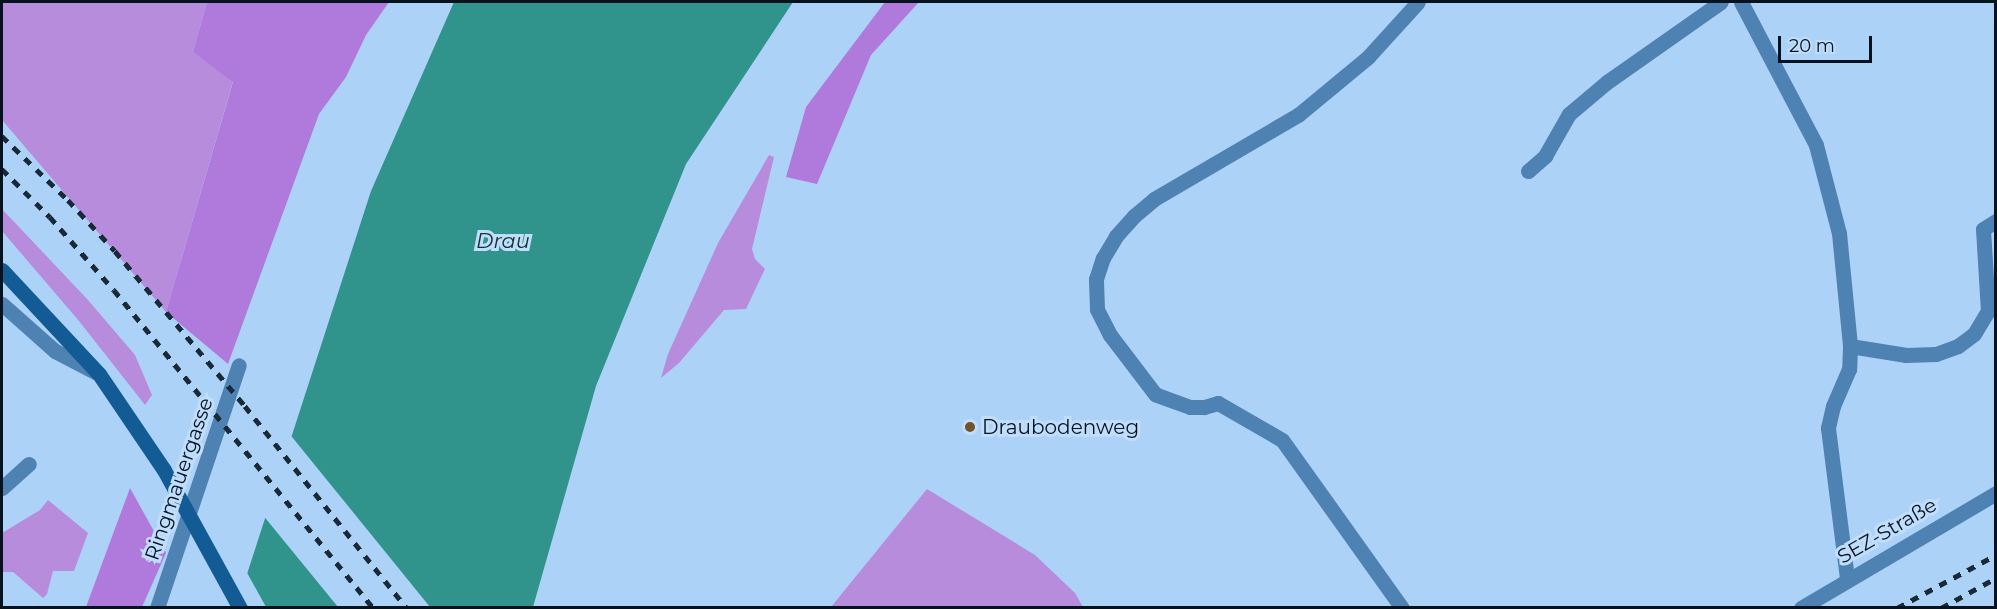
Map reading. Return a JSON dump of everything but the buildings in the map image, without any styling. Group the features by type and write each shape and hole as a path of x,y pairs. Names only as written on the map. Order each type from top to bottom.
{"main road":[{"path":"2,270 99,374 164,470 240,608"}],"street":[{"path":"1402,608 1282,440 1218,403 1204,407 1190,407 1155,394 1110,335 1097,309 1096,279 1108,250 1134,216 1154,199 1298,115 1368,57 1418,2"},
{"path":"1528,171 1545,156 1569,114 1607,82 1721,2"},
{"path":"1742,2 1816,145 1839,233 1850,346 1849,369 1833,406 1828,428 1847,579"},
{"path":"1850,346 1906,355 1936,354 1958,346 1974,334 1988,311 1983,229 1995,221"},
{"path":"2,303 55,351 99,374"},
{"name":"Ringmauergasse","path":"158,608 239,365"},
{"path":"2,488 29,464"},
{"name":"SEZ-Straße","path":"1801,608 1995,493"}],"shaded area":[{"path":"2,2 207,2 193,52 233,81 166,312 2,120"},
{"path":"207,2 389,2 366,35 346,77 319,114 228,364 166,312 233,82 193,52"},
{"path":"885,2 919,2 871,55 817,184 786,177 806,107"},
{"path":"769,155 774,157 752,249 755,259 765,269 746,309 724,310 679,363 661,378 668,354 718,243"},
{"path":"2,209 88,300 135,355 152,395 145,405 79,321 2,231"},
{"path":"130,488 166,553 142,607 86,607"},
{"path":"927,489 1035,555 1075,593 1083,607 831,607"},
{"path":"48,500 88,533 74,571 53,571 47,594 43,598 13,572 2,572 2,533 40,510"}],"water":[{"name":"Drau","path":"454,2 793,2 686,164 596,386 533,607 236,608 371,191"}],"pier":[{"path":"288,432 430,607 338,607 262,514"},
{"path":"245,569 266,607 233,608"}],"railway":[{"path":"2,136 68,200 115,251 245,406 407,608"},
{"path":"2,169 50,217 114,290 373,608"},
{"path":"1897,608 1996,555"},
{"path":"1941,608 1996,578"}],"place":[{"name":"Draubodenweg","path":"970,427"}]}
